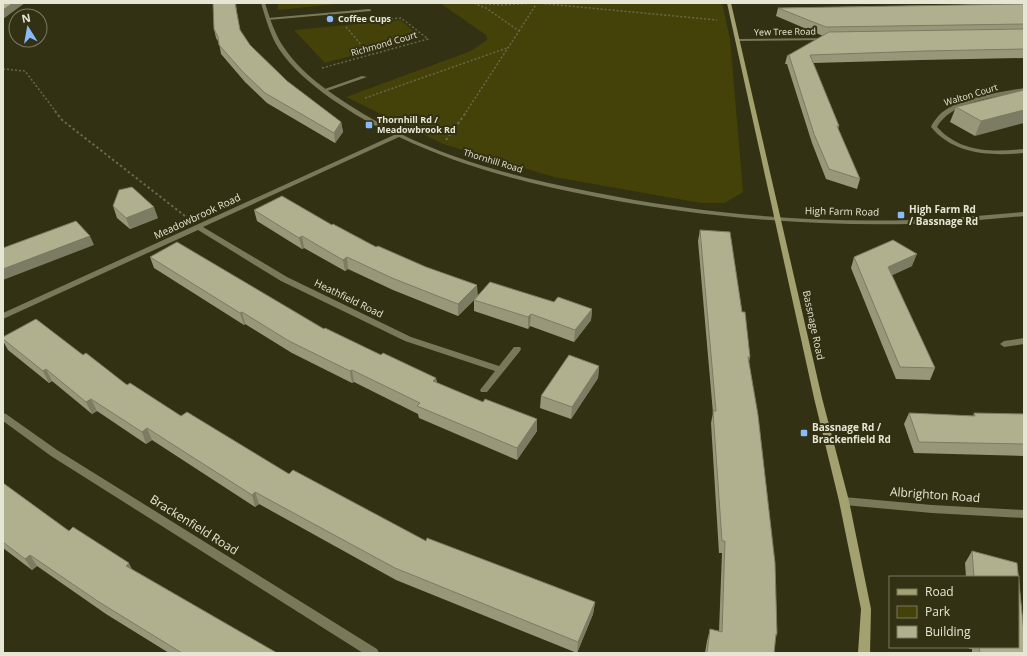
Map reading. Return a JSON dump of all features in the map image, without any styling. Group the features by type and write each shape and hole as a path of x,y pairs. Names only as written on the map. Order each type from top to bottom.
{"street":[{"name":"Thornhill Road","path":"263,3 272,31 283,49 303,74 367,119 438,152 464,162 511,176 624,202 779,219"},
{"name":"Bassnage Road","path":"729,3 739,40 818,398 844,501 866,609 864,653"},
{"path":"268,18 369,10"},
{"name":"Yew Tree Road","path":"739,40 834,39"},
{"path":"325,90 364,77"},
{"name":"Walton Court","path":"1024,90 958,106 944,112 935,120 934,127 940,135 964,147 981,151 996,152 1024,151"},
{"name":"Meadowbrook Road","path":"3,316 399,135"},
{"name":"High Farm Road","path":"779,219 921,223 1024,214"},
{"name":"Heathfield Road","path":"198,227 284,279 408,339 499,368"},
{"path":"1004,344 1024,341"},
{"path":"484,390 499,368 517,349"},
{"name":"Brackenfield Road","path":"3,416 54,453 373,653"},
{"name":"Albrighton Road","path":"844,501 932,509 1024,514"}],"path":[{"path":"473,3 500,5 537,3 734,22"},
{"path":"473,3 486,8 519,31"},
{"path":"438,152 462,119 537,3"},
{"name":"Richmond Court","path":"303,74 428,39 402,18 380,20"},
{"path":"343,23 370,55"},
{"path":"346,105 507,48"},
{"path":"3,69 25,71 62,120 198,227"}],"green space":[{"path":"278,3 346,3 278,10"},
{"path":"440,3 722,3 730,39 743,192 725,203 701,203 554,177 443,144 346,97 471,51 487,40 486,35"},
{"path":"401,20 420,37 325,63 294,30"}],"building":[{"path":"3,3 13,3 3,10"},
{"path":"213,3 235,3 240,30 250,45 287,81 341,122 334,133 265,93 243,72 219,45 218,37 214,29"},
{"path":"1024,4 1024,24 826,27 778,8"},
{"path":"1024,29 1024,49 810,55 839,126 837,126 860,179 829,169 814,134 789,55 787,56 829,32"},
{"path":"1024,90 1024,110 981,121 956,107"},
{"path":"132,187 154,207 126,218 113,206 119,190"},
{"path":"282,196 332,225 333,224 376,247 378,246 426,267 477,285 458,304 392,278 347,257 343,260 302,236 299,238 254,210"},
{"path":"76,221 90,236 3,269 3,248"},
{"path":"700,230 730,232 742,312 745,312 750,357 748,357 758,415 775,563 777,634 774,653 707,653 710,629 722,632 725,541 722,541 713,411 716,411"},
{"path":"893,240 917,254 888,267 935,368 900,367 854,257"},
{"path":"177,242 324,329 325,328 381,355 383,353 436,378 433,381 483,402 485,399 537,419 517,448 417,406 420,403 289,341 242,312 240,313 150,257"},
{"path":"490,282 554,302 558,297 592,309 575,330 531,314 528,317 474,300"},
{"path":"36,319 83,355 86,353 127,385 130,383 181,416 187,412 289,474 293,470 426,541 427,538 595,602 578,642 395,568 255,492 252,495 147,428 142,432 91,399 86,402 46,369 43,371 3,339 3,337"},
{"path":"569,355 599,366 572,407 541,396"},
{"path":"909,413 975,416 974,413 1024,414 1024,444 919,442"},
{"path":"3,483 69,531 73,527 129,563 126,566 277,653 182,653 99,602 30,555 25,559 3,542"},
{"path":"972,551 1017,563 1018,576 974,576"},
{"path":"1019,583 1024,633 1024,653 980,653 979,648 1019,648"}],"place":[{"name":"Coffee Cups","path":"330,19"},
{"name":"Thornhill Rd / Meadowbrook Rd","path":"369,125"},
{"name":"High Farm Rd / Bassnage Rd","path":"901,215"},
{"name":"Bassnage Rd / Brackenfield Rd","path":"804,433"}]}
